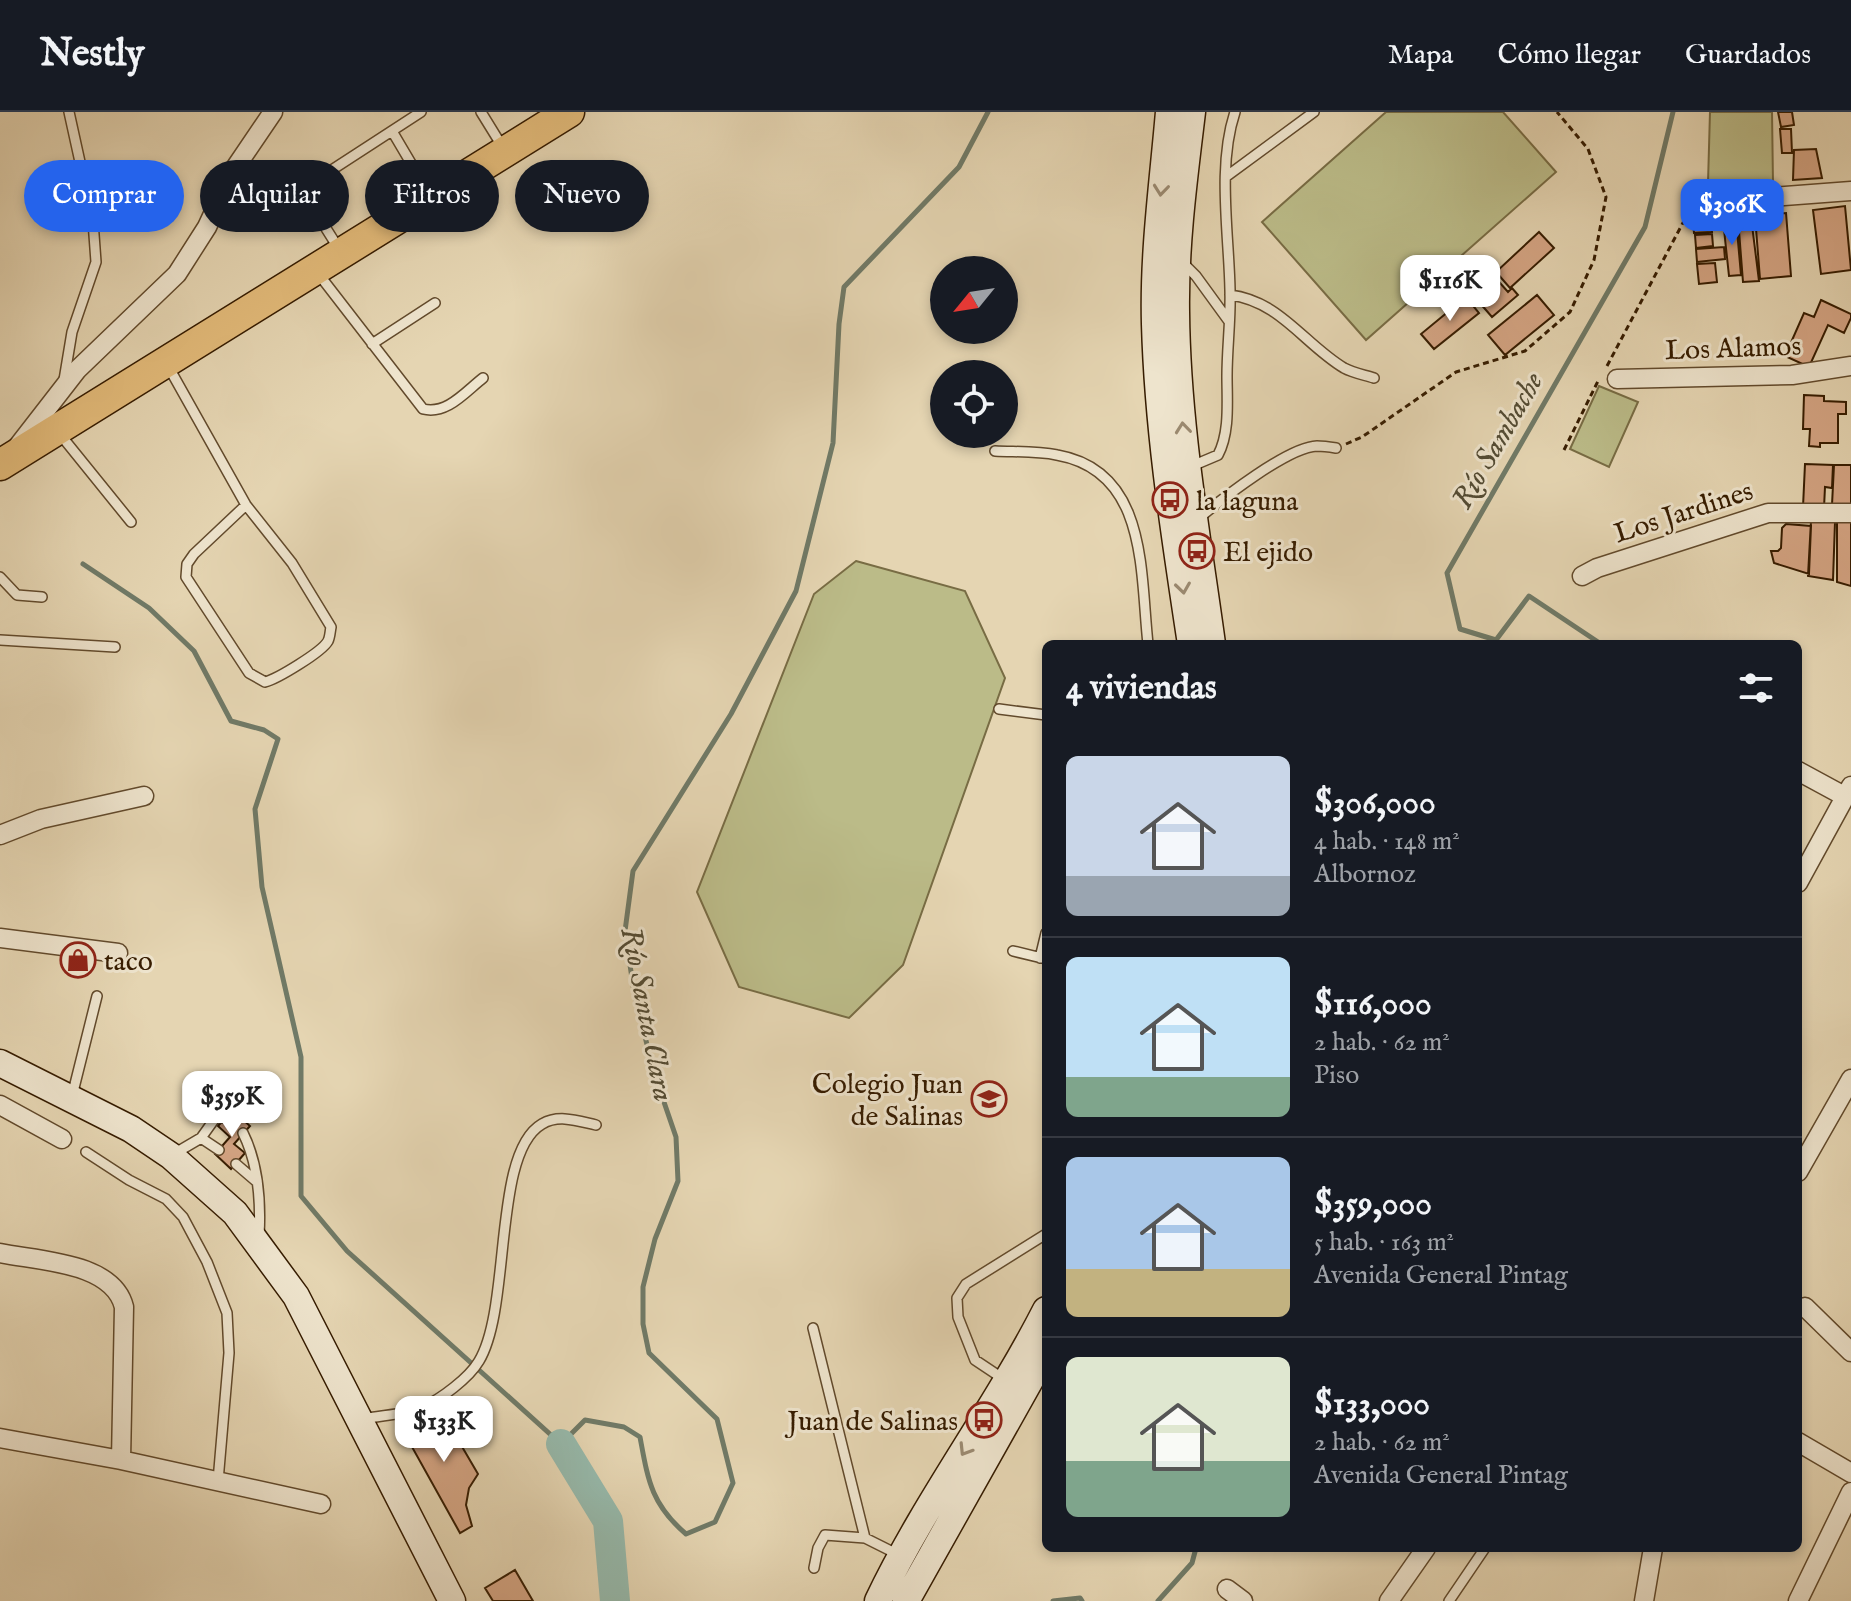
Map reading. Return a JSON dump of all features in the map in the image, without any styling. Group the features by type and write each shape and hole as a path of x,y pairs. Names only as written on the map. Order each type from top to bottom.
{"highway":[{"path":"493,160 542,121 569,112"},
{"path":"4,463 376,232"}],"main road":[{"path":"1169,112 1158,219 1155,321 1176,468 1191,640"},
{"path":"1192,112 1178,258 1176,468 1193,523 1211,640"},
{"path":"0,1063 131,1129 171,1156 213,1191 259,1243 296,1296 452,1601"},
{"path":"906,1601 911,1562 1042,1317"},
{"path":"878,1601 911,1562 1042,1358"}],"street":[{"path":"4,463 63,387 177,274 207,227 233,171 273,112"},
{"path":"1693,203 1851,191"},
{"name":"Los Alamos","path":"1617,379 1792,375 1851,366"},
{"name":"Los Jardines","path":"1582,576 1597,568 1768,513 1851,513"},
{"path":"1802,773 1849,791 1802,876"},
{"path":"0,835 41,819 144,796"},
{"path":"0,938 118,953"},
{"path":"1802,1165 1851,1079"},
{"path":"0,1105 62,1139"},
{"path":"0,1253 85,1270 111,1282 121,1295 124,1307 121,1460"},
{"path":"1805,1307 1851,1352"},
{"path":"0,1438 121,1460 321,1504"},
{"path":"1802,1444 1851,1473"},
{"path":"1798,1601 1851,1492"},
{"path":"1389,1601 1423,1552"},
{"path":"1644,1601 1652,1552"},
{"path":"1227,1589 1243,1601"}],"lane":[{"path":"63,387 72,332 96,262 93,221 69,112"},
{"path":"341,253 303,192 304,188 421,112"},
{"path":"481,112 506,152"},
{"path":"1176,468 1218,455 1223,445 1230,295 1225,225 1235,112"},
{"path":"1227,176 1314,112"},
{"path":"392,131 409,160"},
{"path":"1178,258 1196,276 1228,320"},
{"path":"315,270 423,409 434,412 447,407 483,378"},
{"path":"1230,295 1252,298 1296,326 1346,370 1374,378"},
{"path":"372,344 435,303"},
{"path":"166,364 246,505 292,563 331,627 328,641 313,654 275,679 265,682 249,673 186,577 187,564 194,554 246,505"},
{"path":"57,431 131,522"},
{"path":"1193,523 1222,499 1295,452 1315,446 1336,448"},
{"path":"995,451 1057,455 1088,465 1119,490 1129,510 1136,538 1148,640"},
{"path":"0,577 17,595 42,597"},
{"path":"0,640 115,647"},
{"path":"999,709 1042,714"},
{"path":"1013,951 1042,959"},
{"path":"71,1099 97,996"},
{"path":"171,1156 201,1138 216,1117 225,1118"},
{"path":"360,1420 422,1408 464,1378 479,1362 501,1284 510,1188 521,1151 530,1135 544,1123 558,1118 596,1125"},
{"path":"243,1133 252,1150 261,1205 259,1243"},
{"path":"201,1138 219,1150"},
{"path":"86,1152 166,1199 183,1217 207,1262 227,1313 229,1353 218,1481"},
{"path":"236,1164 257,1182"},
{"path":"1006,1381 975,1360 958,1317 957,1298 966,1284 1042,1236"},
{"path":"813,1328 865,1538"},
{"path":"814,1568 818,1548 825,1535 865,1538 911,1562"},
{"path":"1449,1601 1482,1552"}],"path":[{"path":"1336,448 1362,437 1456,372 1525,351 1570,312 1594,260 1606,197 1588,149 1557,112"},
{"path":"1564,450 1578,418 1693,203"}],"green space":[{"path":"1386,112 1503,112 1556,172 1366,340 1262,222"},
{"path":"1710,112 1772,112 1773,183 1708,183"},
{"path":"1599,386 1638,402 1609,467 1570,449"},
{"path":"856,561 965,591 1005,678 903,965 849,1018 739,987 697,892 814,594"}],"building":[{"path":"1778,112 1792,112 1794,125 1781,127"},
{"path":"1780,129 1791,129 1792,153 1782,153"},
{"path":"1816,149 1822,178 1793,180 1794,150"},
{"path":"1845,206 1851,270 1821,274 1813,210"},
{"path":"1786,213 1791,276 1760,279 1755,216"},
{"path":"1751,217 1759,281 1743,282 1738,218"},
{"path":"1736,219 1741,275 1729,276 1723,220"},
{"path":"1711,221 1712,232 1694,233 1693,222"},
{"path":"1539,232 1554,248 1510,288 1496,272"},
{"path":"1712,234 1713,246 1696,248 1695,235"},
{"path":"1724,247 1725,259 1697,262 1696,249"},
{"path":"1715,263 1717,282 1699,284 1697,264"},
{"path":"1500,283 1508,292 1512,288 1518,295 1492,317 1479,302"},
{"path":"1537,295 1554,315 1505,355 1488,335"},
{"path":"1466,297 1479,313 1434,349 1421,334"},
{"path":"1821,300 1851,314 1851,318 1844,333 1828,325 1809,367 1785,356 1804,313 1814,317"},
{"path":"1804,395 1824,396 1824,401 1846,402 1846,414 1838,414 1838,443 1809,446 1810,429 1803,429"},
{"path":"1805,464 1833,465 1832,488 1825,487 1824,508 1803,507"},
{"path":"1834,465 1851,465 1851,505 1832,505"},
{"path":"1811,521 1835,522 1833,580 1808,576"},
{"path":"1837,522 1851,522 1851,586 1837,582"},
{"path":"1786,524 1811,526 1809,574 1774,563 1771,551 1781,548 1782,528"},
{"path":"232,1110 250,1126 234,1144 245,1153 231,1169 215,1154 230,1137 218,1126"},
{"path":"440,1409 478,1474 469,1488 466,1505 472,1526 460,1533 402,1429"},
{"path":"515,1570 533,1601 493,1601 485,1588"}],"waterway":[{"name":"Río Santa Clara","path":"83,564 149,608 194,651 231,721 264,730 278,739 255,809 262,887 301,1057 301,1196 347,1251 561,1444 585,1420 624,1427 640,1437 653,1490 674,1523 686,1534 715,1522 733,1483 717,1419 649,1353 643,1324 643,1287 655,1239 678,1181 676,1137 654,1073 634,992 625,931 633,871 731,714 796,591 833,443 844,287 959,167 988,112"},
{"name":"Río Sambache","path":"1496,640 1460,629 1447,573 1645,227 1673,112"},
{"name":"Río Sambache","path":"1496,640 1529,596 1595,640"},
{"name":"Río Santa Clara","path":"561,1444 608,1521 615,1601"},
{"name":"Río Sambache","path":"1158,1601 1192,1563 1195,1552"},
{"name":"Río Sambache","path":"1053,1601 1080,1598 1082,1601"}],"place":[{"name":"la laguna","path":"1170,500"},
{"name":"El ejido","path":"1197,551"},
{"name":"taco","path":"78,960"},
{"name":"Colegio Juan de Salinas","path":"989,1099"},
{"name":"Juan de Salinas","path":"984,1420"}]}
